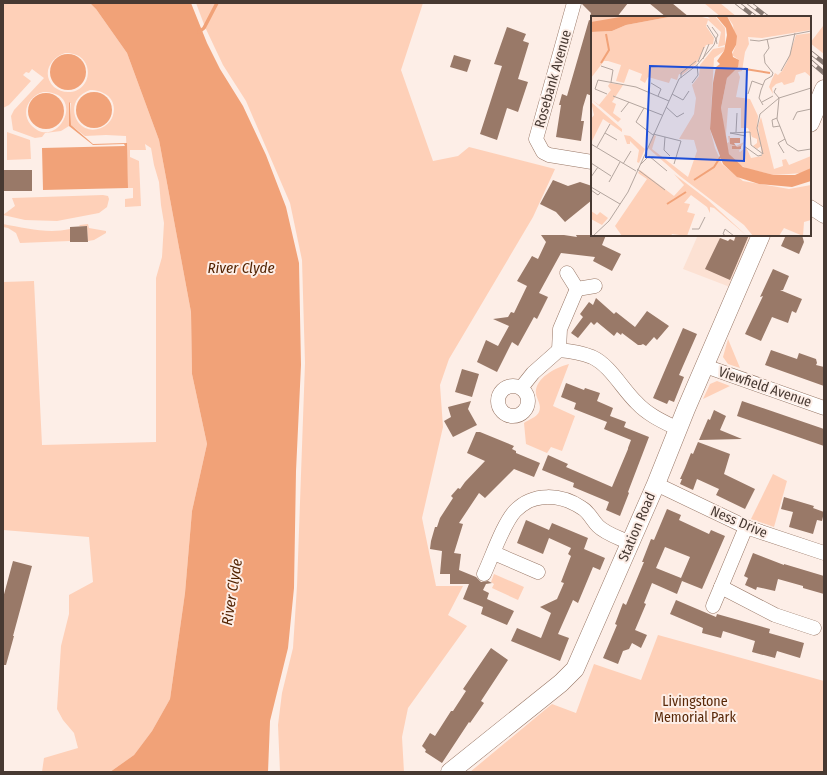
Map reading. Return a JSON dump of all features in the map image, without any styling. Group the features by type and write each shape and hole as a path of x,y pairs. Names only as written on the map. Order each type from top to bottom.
{"street":[{"name":"Rosebank Avenue","path":"574,3 536,139 543,152 549,155 591,162"},
{"path":"811,120 824,89"},
{"path":"811,208 824,216"},
{"name":"Station Road","path":"450,772 575,669 656,484 761,236"},
{"path":"566,273 577,290"},
{"path":"577,290 595,286"},
{"path":"521,388 533,373 559,350 560,329 577,290"},
{"path":"559,350 578,353 592,357 601,362 637,404 657,418 678,429"},
{"name":"Viewfield Avenue","path":"705,366 824,408"},
{"name":"Ness Drive","path":"656,484 746,527 824,553"},
{"path":"484,574 508,521 515,511 524,503 534,498 558,498 582,508 589,514 598,526 630,543"},
{"path":"713,606 746,527"},
{"path":"494,553 538,572"},
{"path":"721,586 775,615 814,628"}],"shaded area":[{"path":"698,236 716,236 728,241 730,239 734,240 736,236 752,236 730,287 683,269"}],"green space":[{"path":"3,3 90,3 96,9 127,53 159,140 191,312 192,374 207,444 192,511 185,593 170,699 152,731 134,755 110,772 42,772 44,758 78,748 74,733 63,720 57,709 61,646 69,614 69,595 93,582 89,537 3,530 3,282 34,281 42,445 156,442 156,278 162,257 164,223 159,182 151,148 145,144 146,150 130,150 130,157 139,161 141,206 125,207 125,199 133,198 133,188 128,188 126,136 85,136 71,125 71,103 69,103 69,126 61,131 45,133 42,137 35,138 13,130 11,116 14,110 44,78 32,69 29,73 26,72 23,75 31,81 9,105 3,108","holes":["65,53 75,54 82,59 88,72 87,79 83,86 77,90 68,92 61,91 54,87 48,77 49,67 55,59","90,90 101,92 110,98 114,106 114,112 108,124 101,128 92,130 85,128 79,123 75,116 74,109 76,102 81,95","43,92 57,95 64,101 66,110 64,119 58,127 50,132 41,132 31,125 26,115 26,110 30,101 38,94"]},
{"path":"196,3 423,3 401,70 433,161 458,156 469,147 555,169 533,217 449,359 440,385 443,427 422,518 436,586 463,586 448,615 467,626 408,708 402,737 404,772 280,772 278,725 282,693 293,648 297,586 305,363 302,260 290,203 246,101 223,65 205,27"},
{"path":"704,3 720,3 736,16 720,16"},
{"path":"824,26 824,54 811,44 811,42"},
{"path":"7,132 30,140 31,159 7,160"},
{"path":"108,196 109,199 107,207 99,213 57,221 25,220 3,215 15,206 12,198"},
{"path":"3,224 45,231 70,229 70,241 20,243 16,233 3,227"},
{"path":"88,224 89,228 106,231 106,233 94,240 88,241 87,226 79,226"},
{"path":"728,339 740,368 728,364 723,357"},
{"path":"569,364 553,406 575,416 562,451 551,447 547,453 526,444 524,423 539,412 540,405 536,394 536,388 542,378 558,368"},
{"path":"717,381 730,386 703,399 710,384"},
{"path":"773,474 787,481 774,527 751,519"},
{"path":"494,574 524,587 518,600 492,588 494,584 491,582"},
{"name":"Livingstone Memorial Park","path":"658,635 824,681 824,772 470,772 552,704 576,713 594,664 641,680"}],"water":[{"name":"River Clyde","path":"90,3 191,3 207,43 220,69 243,106 266,155 286,207 299,263 301,365 296,471 294,588 288,648 270,721 268,772 110,772 134,755 152,731 170,699 185,593 192,511 207,444 192,374 191,312 159,140 127,53 96,9"},
{"path":"72,54 81,59 85,65 85,79 81,85 72,90 64,90 55,85 51,79 50,68 55,59 61,55"},
{"path":"98,92 107,97 111,103 111,117 107,123 98,128 90,128 81,123 77,117 76,106 81,97 87,93"},
{"path":"50,93 59,98 63,104 63,118 59,124 50,129 42,129 33,124 29,118 28,107 33,98 39,94"},
{"path":"70,102 71,125 93,144 127,143 128,188 43,190 42,148 125,146 124,144 93,145 69,126"}],"building":[{"path":"628,3 618,16 591,17 590,17 591,13 582,4"},
{"path":"649,3 672,3 688,16 665,16"},
{"path":"589,20 591,21 591,96 587,94 583,107 581,121 584,121 581,141 556,137 561,105 559,105 562,94 567,96"},
{"path":"507,27 526,34 523,41 529,43 518,79 528,82 518,112 507,108 497,140 480,134 502,66 494,64"},
{"path":"454,55 471,60 467,72 450,67"},
{"path":"3,170 32,170 32,191 3,191"},
{"path":"553,180 568,186 580,182 591,186 591,201 565,222 556,212 540,204"},
{"path":"87,226 88,242 70,242 70,227"},
{"path":"541,235 564,235 577,237 576,235 606,236 602,245 621,254 612,271 593,261 595,257 561,253 539,293 548,297 537,319 534,317 518,346 512,342 497,372 477,362 486,340 498,346 509,326 493,319 508,317 511,312 514,313 527,286 517,281 532,256 538,259 546,242"},
{"path":"736,236 749,236 730,280 705,269 720,238 728,241 730,239 734,241"},
{"path":"786,236 802,236 804,242 799,254 781,246"},
{"path":"773,269 789,276 783,290 780,290 802,299 796,313 792,311 788,323 772,317 761,341 745,334 763,296 760,297"},
{"path":"596,298 614,314 616,312 635,327 647,311 669,326 657,340 654,337 646,346 643,344 638,345 622,333 621,335 617,332 614,336 597,322 594,325 591,322 578,338 571,333 583,317 580,314 589,302 593,305"},
{"path":"683,328 697,334 679,375 684,377 674,402 669,400 667,404 653,398"},
{"path":"771,350 797,359 799,353 816,359 816,365 824,367 824,386 765,365"},
{"path":"462,369 479,374 472,397 455,392"},
{"path":"566,383 584,390 585,388 600,393 597,401 613,408 610,416 626,422 624,427 649,437 620,516 606,510 609,502 573,487 574,483 542,470 548,455 568,464 566,467 612,487 631,440 604,429 607,422 574,409 576,403 561,397"},
{"path":"471,401 468,409 477,425 453,437 444,421 451,417 448,407"},
{"path":"742,401 824,429 824,446 737,416"},
{"path":"714,410 726,416 720,430 742,439 699,440 708,419 710,420"},
{"path":"476,432 480,432 514,446 512,449 516,451 516,453 540,463 534,477 514,469 485,498 479,493 459,523 463,524 454,553 461,554 459,570 476,577 481,582 488,581 492,583 486,584 483,590 489,593 487,599 514,611 507,625 481,614 483,607 463,599 469,584 450,584 450,574 440,574 442,551 430,549 435,527 437,527 440,518 453,498 451,496 458,488 460,489 485,461 467,453"},
{"path":"698,442 730,454 724,474 755,489 745,509 716,495 719,489 697,479 693,490 680,484 682,479 680,479 691,453 693,454"},
{"path":"784,497 814,506 813,508 824,512 822,521 817,520 813,534 789,527 793,512 781,509"},
{"path":"667,509 681,515 679,520 709,534 711,530 725,536 702,589 682,581 677,594 652,583 644,603 646,604 635,630 647,635 641,648 632,643 629,649 623,651 618,664 603,658 617,625 615,624 623,603 626,605 644,562 642,562 651,539 654,540","holes":["665,547 690,557 681,578 656,568"]},
{"path":"526,520 549,530 552,523 588,538 584,549 605,558 600,570 593,567 578,603 573,600 558,634 569,638 560,661 511,641 517,628 541,638 551,613 540,607 557,599 564,583 561,582 571,556 568,554 571,548 549,538 543,554 517,543"},
{"path":"753,553 784,565 824,576 824,594 778,579 775,591 757,587 756,590 745,585 748,578 744,576"},
{"path":"13,561 32,566 6,665 3,665 3,598"},
{"path":"676,600 716,617 717,614 770,629 769,633 804,643 800,658 777,651 775,658 752,652 755,641 723,631 721,638 702,633 703,628 670,614"},
{"path":"491,648 508,660 481,701 484,703 470,723 469,722 442,763 425,752 426,750 422,746 430,733 435,736 451,711 453,711 466,691 463,689"}],"waterway":[{"path":"199,32 204,28 217,3"}],"railway":[{"path":"737,3 754,16"},
{"path":"749,3 766,16"},
{"path":"811,53 824,63"},
{"path":"811,62 824,73"}]}
